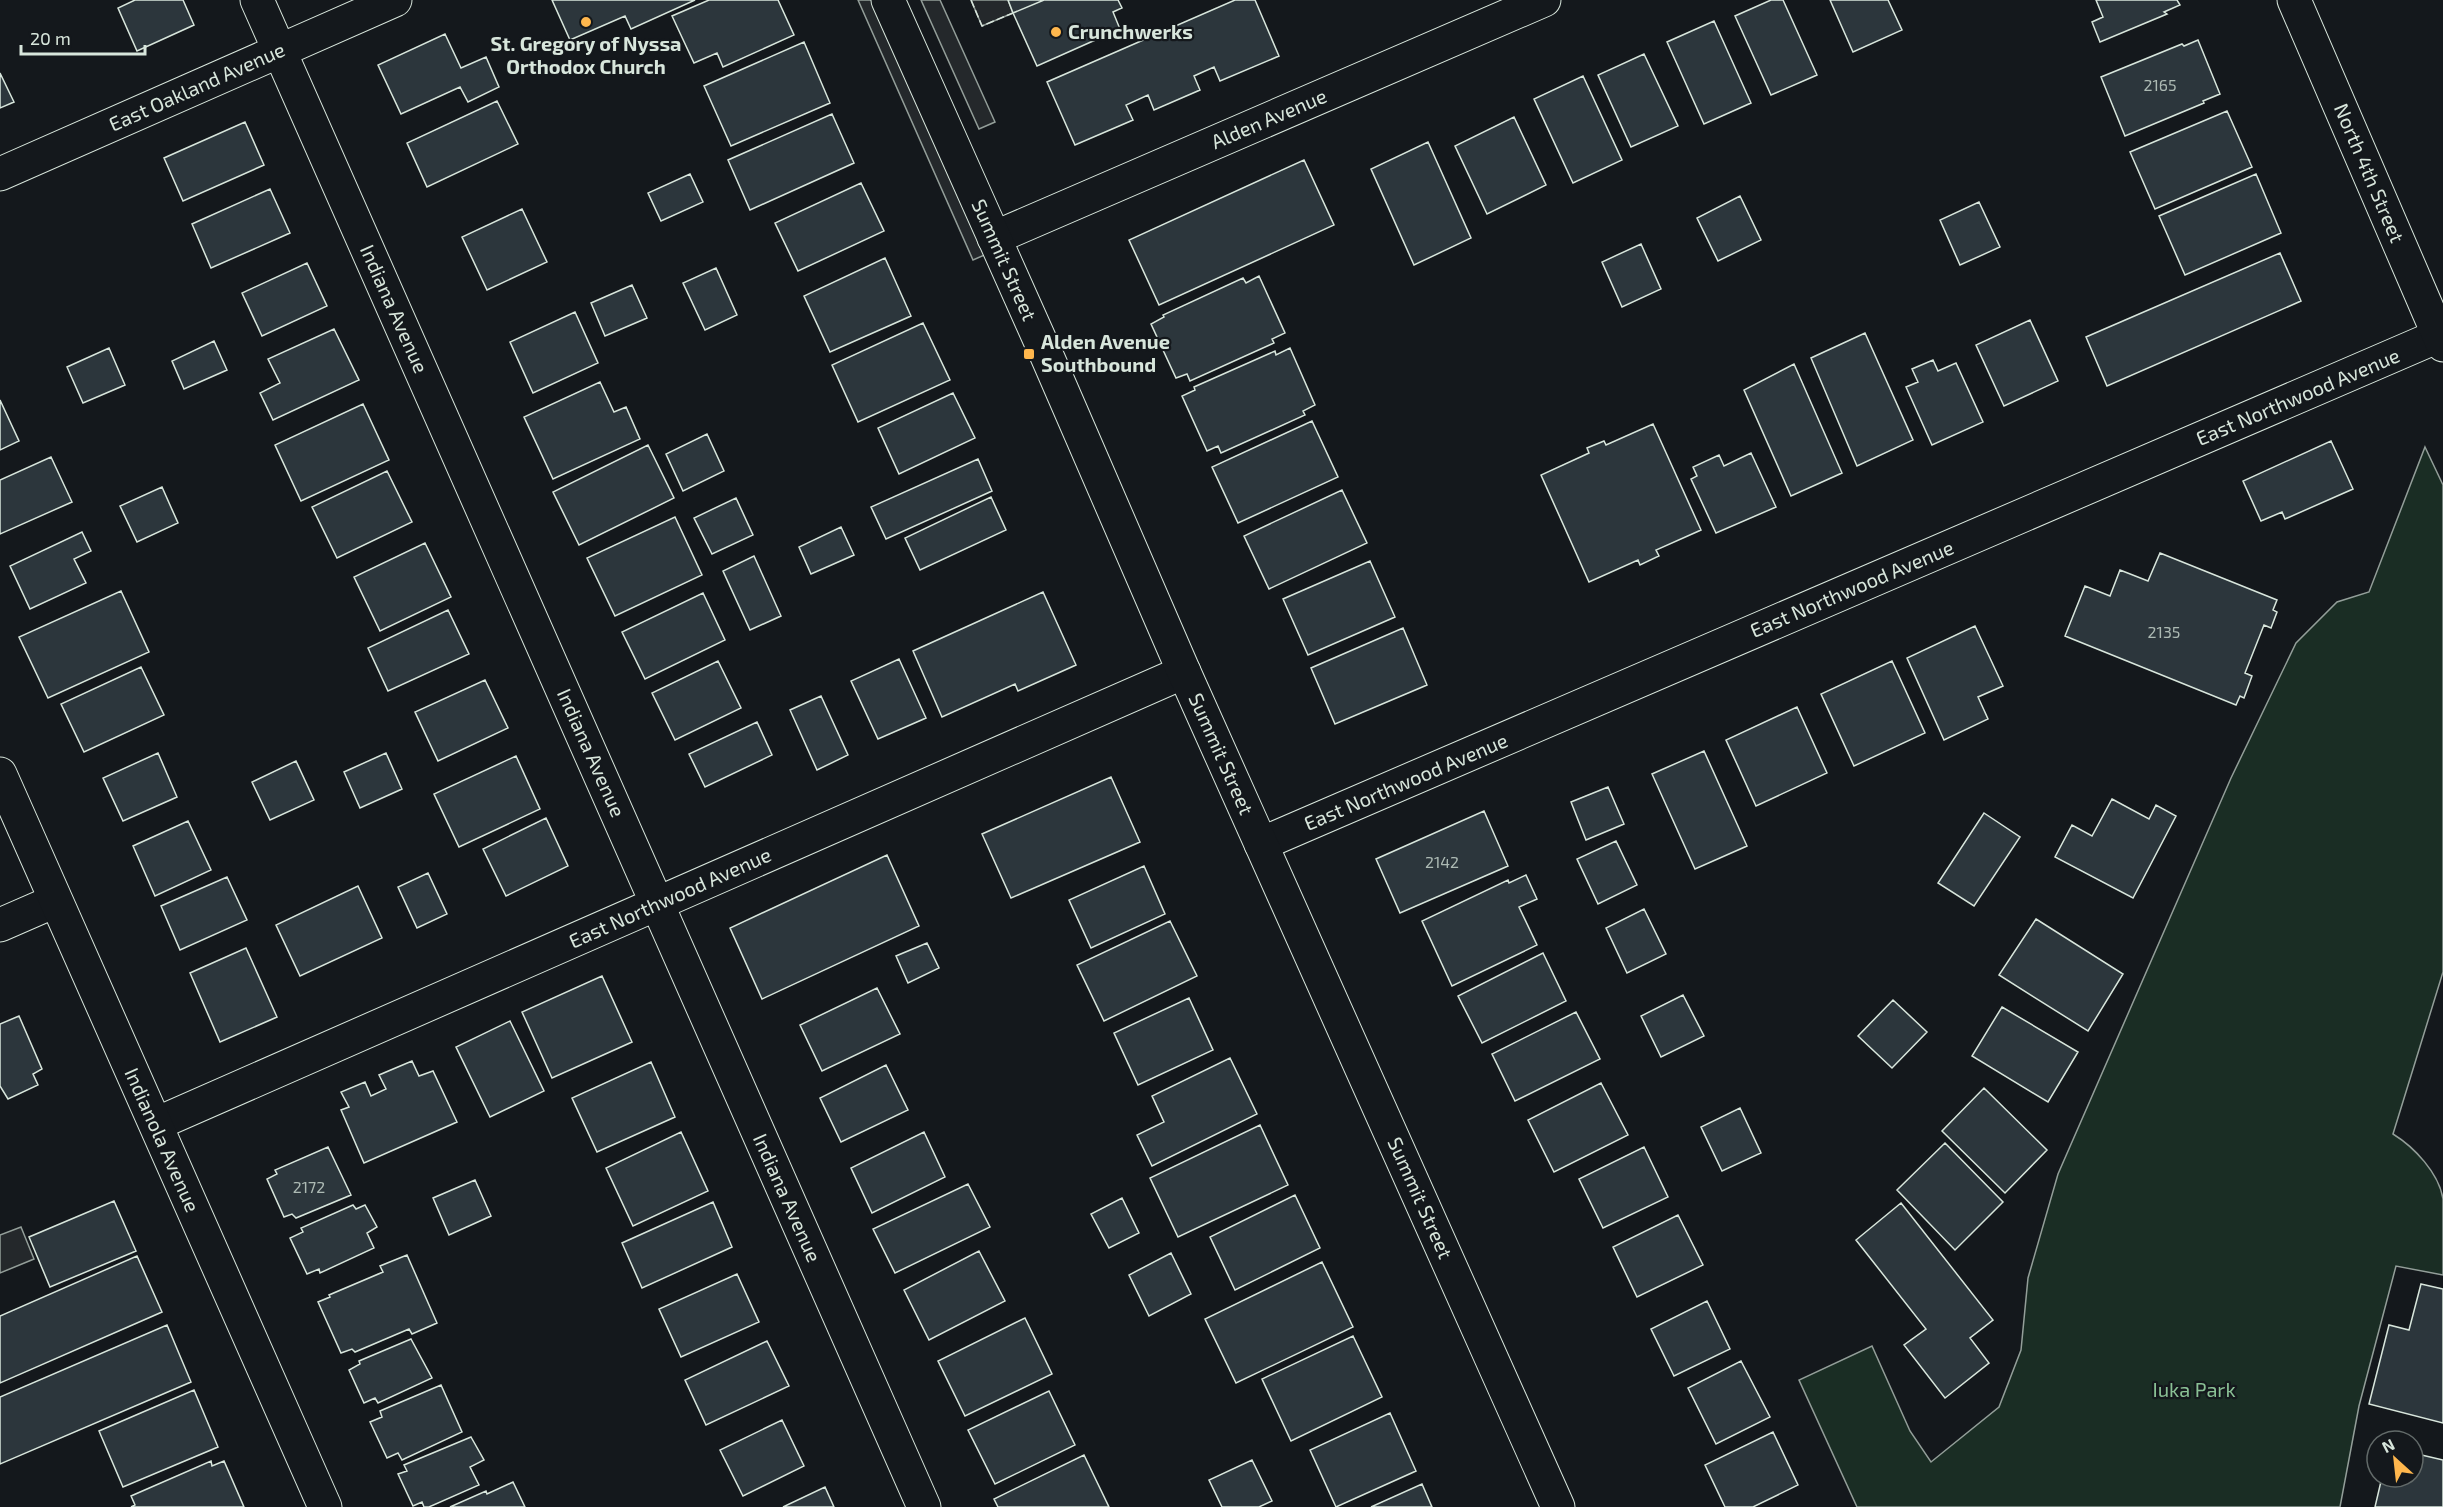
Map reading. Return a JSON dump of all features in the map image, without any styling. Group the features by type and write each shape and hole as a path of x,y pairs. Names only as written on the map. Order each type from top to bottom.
{"street":[{"name":"Indiana Avenue","path":"257,0 924,1507"},
{"name":"East Oakland Avenue","path":"0,174 394,0"},
{"name":"Summit Street","path":"888,0 1184,672 1558,1507"},
{"name":"Alden Avenue","path":"994,238 1544,0"},
{"name":"North 4th Street","path":"2294,0 2442,339"},
{"name":"East Northwood Avenue","path":"1261,844 2442,339"},
{"name":"East Northwood Avenue","path":"156,1124 1184,672"},
{"name":"Indianola Avenue","path":"0,774 325,1507"},
{"path":"0,925 55,901"}],"green space":[{"name":"Iuka Park","path":"2425,447 2443,485 2443,972 2393,1134 2409,1146 2431,1170 2441,1189 2443,1275 2396,1266 2359,1406 2340,1507 1857,1507 1799,1380 1872,1346 1910,1431 1931,1462 1999,1407 2021,1350 2028,1278 2058,1174 2231,778 2296,643 2337,602 2369,592"}],"shaded area":[{"path":"858,0 877,0 989,253 973,260"},
{"path":"921,0 940,0 995,122 979,129"},
{"path":"971,0 1008,0 1013,13 982,26"},
{"path":"21,1227 34,1259 0,1273 0,1235"}],"building":[{"path":"135,0 183,0 194,25 137,51 118,8"},
{"name":"St. Gregory of Nyssa Orthodox Church","path":"552,0 695,0 631,29 625,16 570,40"},
{"path":"709,0 778,0 794,35 723,67 717,53 694,63 672,16"},
{"path":"1008,0 1044,0 1013,13"},
{"path":"1044,0 1118,0 1122,8 1113,12 1120,29 1037,66 1013,13"},
{"path":"1235,0 1255,0 1279,56 1220,81 1214,67 1194,76 1200,90 1154,110 1148,95 1126,105 1133,120 1075,145 1047,82"},
{"path":"1771,0 1783,0 1817,75 1771,95 1735,16"},
{"path":"1830,0 1888,0 1902,30 1853,52"},
{"path":"2096,0 2177,0 2180,5 2164,12 2167,14 2100,42 2092,22 2103,17"},
{"path":"1714,21 1751,103 1704,124 1667,42"},
{"path":"445,34 461,68 486,57 499,87 468,102 460,87 401,114 378,65"},
{"path":"2198,40 2220,94 2125,136 2101,77 2182,44 2184,46"},
{"path":"804,42 830,103 731,146 704,86"},
{"path":"1644,54 1678,126 1631,147 1598,75"},
{"path":"0,73 14,102 0,108"},
{"path":"1583,76 1622,160 1573,183 1534,99"},
{"path":"497,101 518,144 427,187 407,143"},
{"path":"2227,111 2252,167 2155,209 2130,152"},
{"path":"832,114 854,163 750,210 728,160"},
{"path":"1514,117 1546,185 1487,214 1455,146"},
{"path":"245,122 264,165 183,201 164,158"},
{"path":"1428,142 1471,238 1414,265 1371,169"},
{"path":"1304,160 1334,225 1159,305 1129,240"},
{"path":"690,174 703,202 661,221 648,193"},
{"path":"2256,174 2281,233 2185,275 2159,216"},
{"path":"861,183 884,231 798,271 775,223"},
{"path":"270,189 290,233 211,268 192,224"},
{"path":"1740,196 1761,240 1718,261 1697,218"},
{"path":"1979,202 2000,247 1960,265 1940,220"},
{"path":"522,209 547,262 487,290 462,237"},
{"path":"1641,244 1661,289 1622,307 1602,262"},
{"path":"2280,253 2301,301 2107,386 2086,337"},
{"path":"885,258 911,316 830,352 804,296"},
{"path":"307,263 327,306 262,336 242,293"},
{"path":"716,268 737,315 705,330 683,283"},
{"path":"1259,276 1285,333 1272,339 1274,343 1190,381 1187,374 1176,378 1151,324 1164,317 1163,315 1243,278 1246,283"},
{"path":"632,285 647,318 605,336 591,303"},
{"path":"575,312 598,363 533,393 510,342"},
{"path":"2030,320 2058,381 2004,406 1976,345"},
{"path":"923,323 950,380 858,422 832,365"},
{"path":"334,329 359,380 273,420 260,393 280,383 268,359"},
{"path":"1865,333 1913,440 1857,466 1811,358"},
{"path":"214,341 227,370 184,389 172,361"},
{"path":"109,348 125,385 83,403 67,367"},
{"path":"1290,348 1315,405 1303,411 1305,415 1221,453 1218,446 1207,451 1182,396 1195,390 1194,387 1275,351 1276,355"},
{"path":"1933,360 1938,371 1956,363 1983,422 1932,445 1906,387 1918,382 1912,369"},
{"path":"1794,364 1842,473 1791,496 1744,390"},
{"path":"600,382 614,412 626,407 640,439 553,479 524,417"},
{"path":"953,393 975,438 899,474 878,428"},
{"path":"0,400 19,441 0,450"},
{"path":"363,404 389,460 301,501 275,445"},
{"path":"1312,421 1338,477 1238,523 1212,467"},
{"path":"1653,424 1701,530 1656,550 1659,556 1640,565 1638,560 1589,582 1541,475 1589,453 1587,448 1604,441 1606,445"},
{"path":"707,434 724,471 683,491 666,454"},
{"path":"2331,441 2353,489 2285,519 2282,512 2261,521 2243,481"},
{"path":"648,445 674,498 579,545 553,492"},
{"path":"1751,453 1776,507 1716,533 1691,479 1697,476 1693,467 1719,455 1724,466"},
{"path":"51,457 72,502 0,534 0,480"},
{"path":"978,459 992,491 886,539 871,507"},
{"path":"387,471 412,522 337,558 312,507"},
{"path":"162,487 178,523 137,542 120,506"},
{"path":"1342,490 1367,543 1269,589 1244,536"},
{"path":"991,497 1006,530 920,570 905,538"},
{"path":"736,498 753,535 712,554 694,518"},
{"path":"675,517 702,575 615,616 587,558"},
{"path":"841,527 854,555 811,574 799,547"},
{"path":"82,532 91,551 74,559 86,583 30,609 10,566"},
{"path":"425,543 451,597 380,631 354,577"},
{"path":"2160,553 2277,600 2273,610 2277,612 2271,628 2264,625 2245,673 2252,676 2244,698 2240,696 2236,705 2065,636 2085,586 2110,596 2120,570 2148,581"},
{"path":"754,556 781,616 750,630 723,571"},
{"path":"1370,561 1395,617 1308,655 1283,599"},
{"path":"121,591 149,652 48,698 19,637"},
{"path":"1043,592 1076,665 1018,691 1015,684 942,717 913,651"},
{"path":"703,593 725,640 645,679 622,632"},
{"path":"448,610 469,654 388,691 368,648"},
{"path":"1975,626 2003,686 1978,697 1988,719 1944,740 1907,658"},
{"path":"1403,628 1427,685 1335,724 1311,668"},
{"path":"899,659 926,718 878,739 851,681"},
{"path":"718,661 741,708 675,740 652,693"},
{"path":"1892,661 1925,733 1854,766 1821,694"},
{"path":"141,667 164,715 84,752 61,704"},
{"path":"485,680 508,728 438,761 415,712"},
{"path":"821,696 848,755 817,770 790,710"},
{"path":"1797,707 1827,773 1756,806 1726,740"},
{"path":"757,722 772,755 705,787 689,754"},
{"path":"1704,751 1747,846 1695,869 1652,774"},
{"path":"158,753 177,797 123,821 103,778"},
{"path":"386,753 402,789 360,808 344,772"},
{"path":"516,756 540,809 459,847 434,794"},
{"path":"296,761 314,800 270,820 252,782"},
{"path":"1111,777 1140,842 1011,898 982,834"},
{"path":"1608,787 1624,824 1586,840 1571,802"},
{"path":"2112,799 2149,819 2156,805 2176,816 2133,898 2055,857 2072,825 2092,836"},
{"path":"1484,811 1508,866 1400,913 1376,859"},
{"path":"1984,813 2020,837 1974,906 1938,883"},
{"path":"546,818 568,866 506,896 483,849"},
{"path":"188,821 211,870 155,896 133,846"},
{"path":"1616,841 1637,885 1598,904 1577,859"},
{"path":"887,855 919,926 762,999 730,928"},
{"path":"1144,866 1165,914 1091,948 1069,900"},
{"path":"428,873 447,914 417,928 398,887"},
{"path":"1526,875 1537,899 1519,907 1537,945 1452,986 1422,921 1508,880 1509,883"},
{"path":"227,877 247,920 180,950 161,906"},
{"path":"358,886 382,938 300,976 276,925"},
{"path":"1644,909 1666,954 1627,973 1606,928"},
{"path":"2036,919 2123,974 2088,1031 1999,975"},
{"path":"1170,921 1197,976 1104,1021 1077,965"},
{"path":"927,943 939,968 908,983 896,956"},
{"path":"246,948 277,1017 220,1042 190,973"},
{"path":"1543,953 1566,1001 1482,1043 1458,996"},
{"path":"602,976 632,1042 552,1078 522,1012"},
{"path":"877,988 900,1034 822,1071 800,1025"},
{"path":"1683,995 1704,1036 1661,1057 1641,1016"},
{"path":"1189,998 1213,1050 1138,1085 1114,1033"},
{"path":"1893,1000 1927,1032 1892,1068 1858,1036"},
{"path":"2002,1007 2078,1052 2048,1102 1972,1056"},
{"path":"1576,1012 1600,1059 1515,1101 1492,1054"},
{"path":"19,1016 42,1069 33,1074 38,1085 8,1099 0,1086 0,1024"},
{"path":"510,1021 544,1091 490,1117 456,1047"},
{"path":"1230,1058 1257,1114 1152,1166 1137,1135 1164,1122 1152,1096"},
{"path":"412,1061 419,1076 433,1071 457,1122 364,1163 341,1110 349,1107 341,1092 365,1082 371,1096 386,1089 379,1075"},
{"path":"651,1062 675,1117 597,1152 572,1098"},
{"path":"886,1065 908,1110 841,1142 820,1098"},
{"path":"1601,1083 1628,1135 1554,1172 1528,1120"},
{"path":"1984,1088 2047,1150 2005,1193 1942,1131"},
{"path":"1740,1108 1761,1153 1722,1171 1701,1127"},
{"path":"1260,1125 1288,1185 1178,1237 1150,1178"},
{"path":"681,1132 708,1191 633,1226 606,1168"},
{"path":"924,1132 945,1177 872,1213 851,1168"},
{"path":"1945,1143 2003,1202 1955,1250 1897,1190"},
{"path":"328,1147 351,1195 296,1218 292,1214 284,1217 267,1179 277,1174 275,1170"},
{"path":"1644,1147 1668,1197 1603,1228 1579,1179"},
{"path":"475,1180 491,1216 449,1235 433,1198"},
{"path":"968,1184 990,1227 895,1273 873,1229"},
{"path":"1295,1195 1320,1248 1235,1290 1210,1237"},
{"path":"1122,1198 1139,1233 1109,1248 1091,1214"},
{"path":"114,1201 136,1251 50,1287 29,1237"},
{"path":"713,1202 732,1247 642,1288 622,1243"},
{"path":"1901,1203 1993,1320 1970,1338 1989,1363 1945,1398 1904,1345 1926,1329 1856,1240"},
{"path":"353,1205 356,1209 365,1205 377,1227 367,1233 374,1248 320,1273 319,1269 307,1274 290,1238 303,1232 301,1228"},
{"path":"1678,1215 1703,1265 1637,1297 1613,1247"},
{"path":"979,1251 1005,1301 929,1340 904,1290"},
{"path":"1171,1253 1191,1294 1149,1316 1129,1275"},
{"path":"407,1255 437,1323 412,1334 409,1329 355,1352 352,1349 341,1353 318,1302 383,1272 380,1266"},
{"path":"137,1256 162,1312 0,1383 0,1316"},
{"path":"1322,1262 1353,1327 1236,1383 1205,1319"},
{"path":"737,1274 759,1322 681,1357 659,1309"},
{"path":"2421,1284 2443,1289 2443,1423 2369,1404 2389,1325 2409,1330"},
{"path":"1707,1301 1730,1349 1674,1376 1651,1329"},
{"path":"1025,1318 1052,1374 965,1416 938,1361"},
{"path":"167,1325 191,1382 0,1464 0,1397"},
{"path":"1353,1336 1382,1397 1291,1441 1262,1379"},
{"path":"411,1339 432,1378 378,1403 375,1398 364,1403 349,1370 360,1364 359,1361"},
{"path":"767,1341 789,1386 706,1425 685,1380"},
{"path":"1741,1361 1770,1417 1716,1444 1688,1388"},
{"path":"441,1385 462,1432 402,1460 398,1453 387,1458 370,1422 382,1417 380,1411"},
{"path":"194,1390 218,1447 123,1487 99,1431"},
{"path":"1049,1391 1075,1445 995,1484 968,1430"},
{"path":"1390,1413 1416,1471 1336,1507 1310,1450"},
{"path":"782,1420 804,1466 743,1496 720,1450"},
{"path":"1773,1432 1798,1485 1753,1507 1725,1507 1705,1465"},
{"path":"471,1437 484,1460 470,1467 479,1485 429,1507 424,1507 422,1502 413,1506 398,1474 407,1471 404,1465"},
{"path":"1084,1455 1109,1507 998,1507 994,1499"},
{"path":"2425,1456 2443,1460 2443,1507 2375,1507 2379,1489 2425,1489"},
{"path":"1252,1460 1272,1501 1259,1507 1222,1507 1209,1480"},
{"path":"211,1461 212,1466 224,1461 244,1507 131,1507 135,1505 131,1496"},
{"path":"513,1482 525,1507 450,1507 486,1491 487,1494"},
{"path":"1422,1484 1432,1507 1371,1507"},
{"path":"825,1487 834,1507 783,1507"}],"fence":[{"path":"971,0 982,26 1013,13"}],"place":[{"name":"St. Gregory of Nyssa Orthodox Church","path":"586,22"},
{"name":"Crunchwerks","path":"1056,32"},
{"name":"Alden Avenue Southbound","path":"1029,354"}]}
